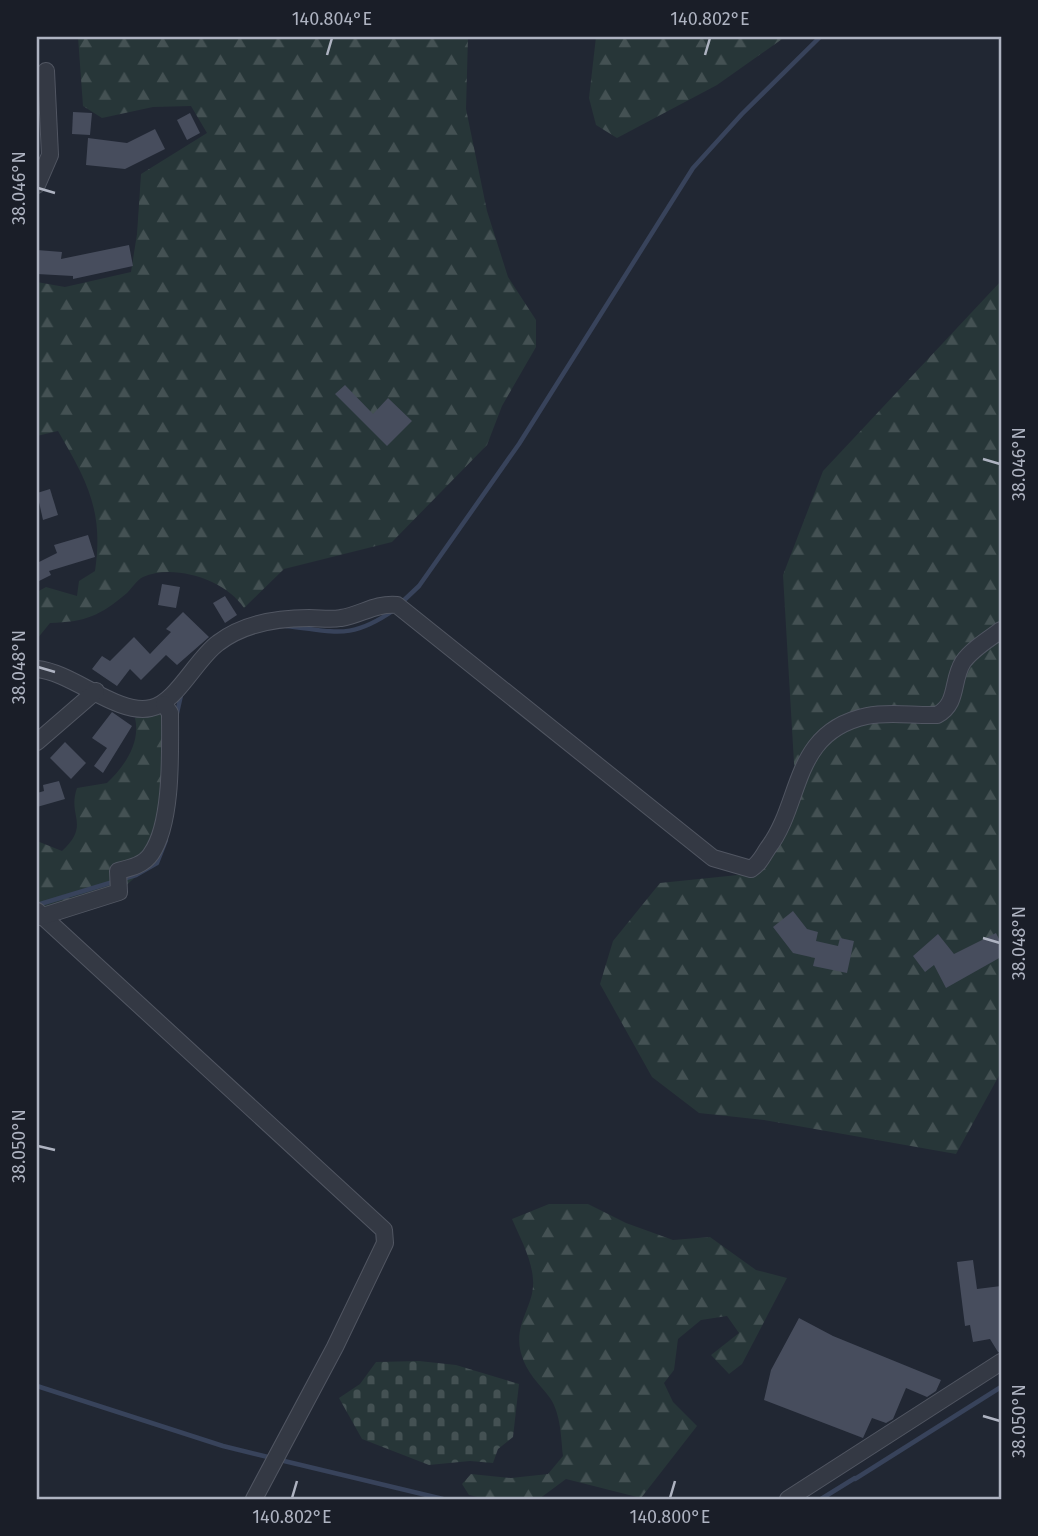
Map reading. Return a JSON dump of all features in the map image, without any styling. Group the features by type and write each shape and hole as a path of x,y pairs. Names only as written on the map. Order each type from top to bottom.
{"street":[{"path":"37,185 50,155 46,71"},
{"path":"37,669 46,670 134,707 148,709 164,704 204,657 238,631 277,619 334,620 386,604 397,605 713,858 751,869 759,864 777,837 803,764 825,738 843,724 866,716 937,715 951,704 963,662 1001,630"},
{"path":"37,742 96,691"},
{"path":"38,914 119,892 118,871 138,865 151,856 162,832 167,781 170,713 164,704"},
{"path":"38,914 384,1230 385,1242 335,1347 254,1499"},
{"path":"788,1499 1001,1362"}],"green space":[{"path":"78,37 468,37 466,109 487,211 508,277 536,320 536,347 502,406 487,445 392,542 284,569 244,608 225,589 212,582 184,573 156,573 141,578 127,593 92,616 50,623 37,639 37,592 46,587 77,596 79,581 95,571 97,531 91,497 85,481 58,431 37,436 37,282 65,287 131,272 137,234 141,174 207,133 191,106 153,107 102,118 83,106"},
{"path":"596,37 785,37 717,85 617,138 596,125 589,98"},
{"path":"1001,281 1001,1072 956,1154 764,1120 699,1113 652,1077 600,984 613,941 660,883 738,875 766,848 795,780 783,575 823,471"},
{"path":"163,710 165,728 159,828 148,866 123,888 45,910 37,902 37,841 62,851 71,842 77,827 77,788 107,783 130,754 136,736 135,718"},
{"path":"549,1204 588,1204 626,1223 673,1240 710,1237 756,1270 787,1278 742,1364 729,1374 711,1355 739,1333 727,1316 701,1320 678,1339 674,1370 664,1383 673,1402 697,1426 641,1498 566,1479 539,1499 486,1499 469,1495 462,1484 471,1474 511,1478 548,1474 563,1456 560,1426 554,1404 529,1372 521,1353 520,1333 531,1298 533,1280 528,1256 512,1219"},
{"path":"419,1361 456,1365 519,1384 513,1437 498,1449 493,1463 470,1461 429,1465 362,1439 339,1398 360,1384 376,1362"}],"building":[{"path":"73,112 92,113 90,135 72,134"},
{"path":"190,113 200,133 187,140 177,120"},
{"path":"155,129 165,149 125,169 86,165 88,138 127,143"},
{"path":"129,245 133,266 73,279 73,276 37,274 37,250 62,252 61,259"},
{"path":"345,385 373,414 388,398 412,421 387,446 335,394"},
{"path":"50,489 58,515 43,520 37,493"},
{"path":"88,535 95,557 49,571 51,575 37,582 37,563 57,553 54,545"},
{"path":"162,584 180,587 176,608 158,605"},
{"path":"225,596 237,615 225,623 213,603"},
{"path":"183,612 209,637 177,665 166,655 141,680 130,669 117,686 92,669 102,656 110,661 134,637 150,654 171,632 166,629"},
{"path":"112,712 132,726 103,773 94,766 107,748 92,738"},
{"path":"65,742 86,763 71,779 50,758"},
{"path":"59,781 65,799 37,807 37,793 44,791 43,785"},
{"path":"793,911 807,929 818,932 816,941 838,946 840,938 854,941 847,973 813,966 815,958 793,953 773,927"},
{"path":"996,933 1001,943 1001,957 946,988 934,965 925,972 913,956 938,934 954,954"},
{"path":"973,1260 977,1289 1001,1286 1001,1352 998,1352 990,1339 973,1342 970,1325 965,1326 957,1262"},
{"path":"799,1318 833,1336 941,1380 936,1391 927,1397 906,1388 893,1419 886,1423 872,1418 863,1438 764,1400 771,1370"}],"waterway":[{"path":"400,604 419,586 519,444 693,168 742,114 820,37"},
{"path":"286,626 342,632 365,626 394,610"},
{"path":"177,713 181,695"},
{"path":"37,905 136,875 157,863 166,840"},
{"path":"37,1386 223,1446 272,1458"},
{"path":"855,1479 1001,1387"},
{"path":"280,1460 443,1499"},
{"path":"821,1499 855,1478"}]}
